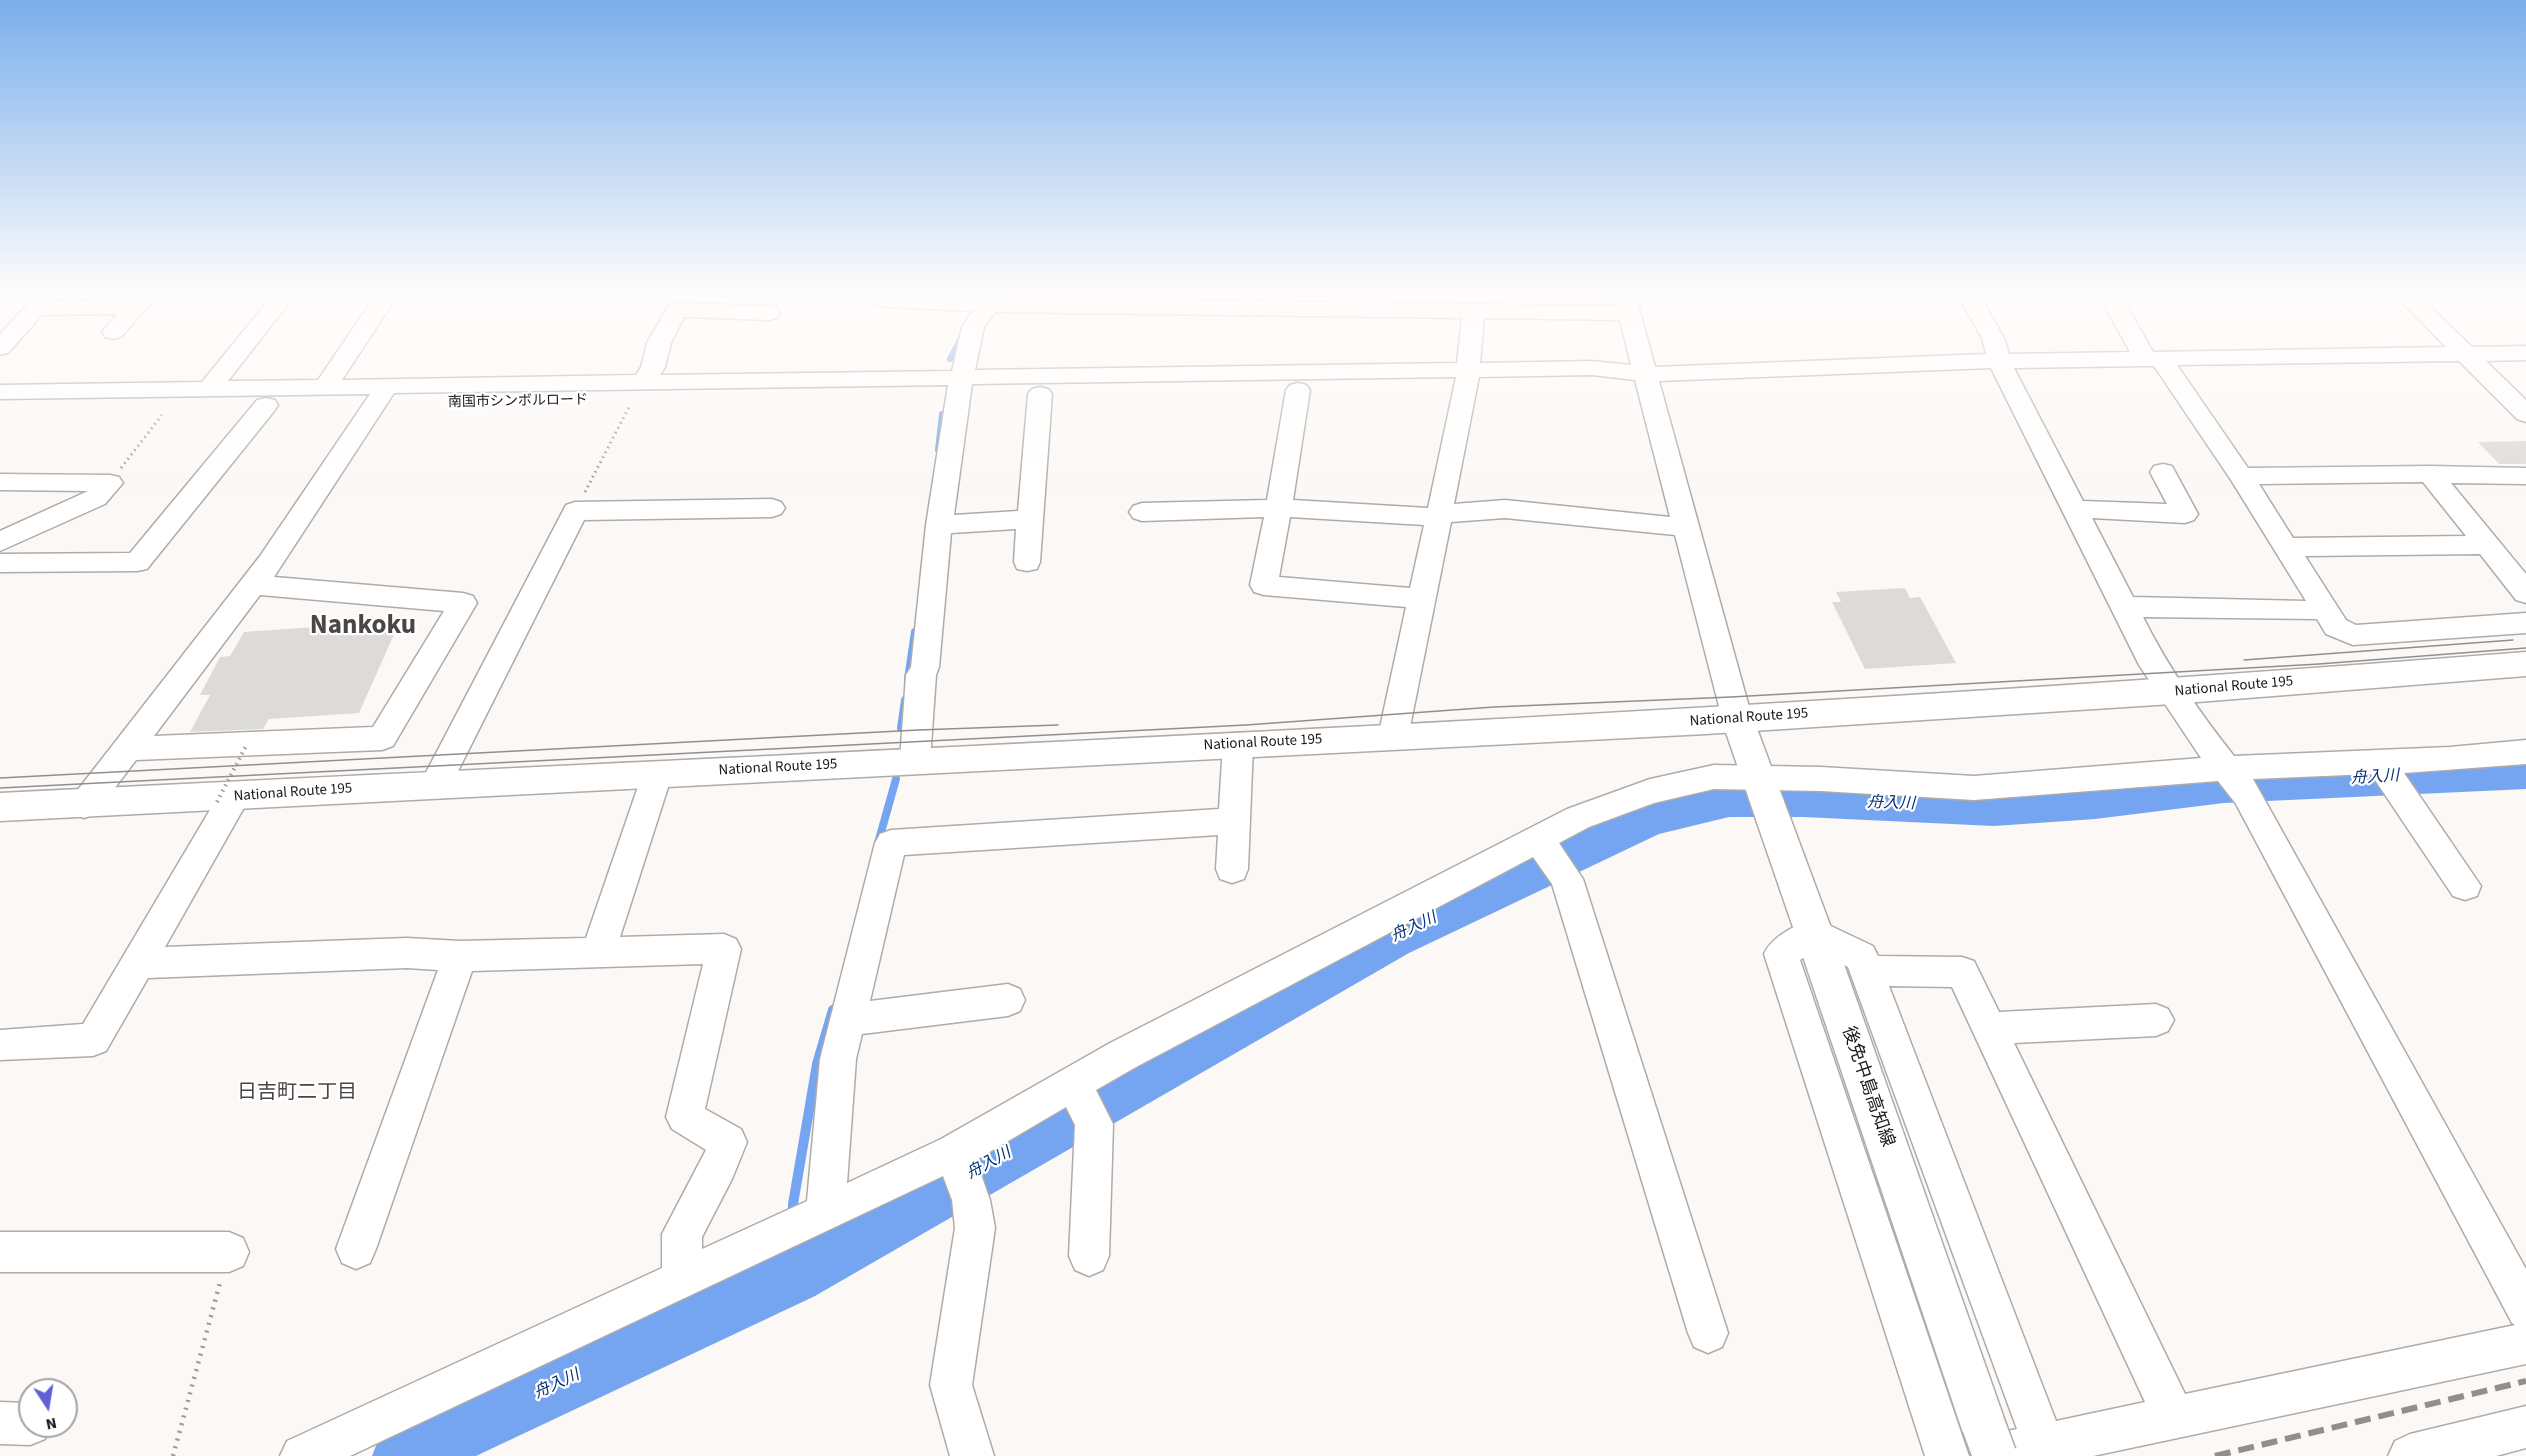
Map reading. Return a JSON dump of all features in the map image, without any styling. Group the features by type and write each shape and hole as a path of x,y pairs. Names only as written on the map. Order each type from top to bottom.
{"main road":[{"name":"National Route 195","path":"3,812 436,784 657,775 1737,718 2172,692 2526,664"},
{"name":"後免中島高知線","path":"1737,718 1814,933 1990,1445"}],"street":[{"path":"209,389 234,358"},
{"path":"325,387 344,358"},
{"path":"644,382 655,358"},
{"path":"915,760 921,675 925,667 939,525 966,358"},
{"path":"1393,737 1467,379 1468,358"},
{"path":"1642,358 1737,718"},
{"path":"1998,358 2153,665 2187,717 2235,779 2526,1308"},
{"path":"1646,374 1999,361 2219,358"},
{"path":"2472,358 2526,414"},
{"path":"2153,359 2241,476 2336,627 2353,635 2526,623"},
{"name":"南国市シンボルロード","path":"0,409 266,405 381,395 644,382 960,386 1040,394 1298,390 1592,368 1646,374"},
{"name":"南国市シンボルロード","path":"0,392 325,387 381,395 1467,379 1597,386 1646,374"},
{"path":"1298,390 1264,585 1422,599"},
{"path":"1027,562 1040,394"},
{"path":"84,805 270,563 381,395"},
{"path":"0,563 137,562 266,405"},
{"path":"2074,509 2185,514 2163,472"},
{"path":"2241,476 2430,474 2526,476"},
{"path":"2430,474 2526,593"},
{"path":"0,482 110,483"},
{"path":"0,542 96,498 110,483"},
{"path":"436,784 575,511 772,508"},
{"path":"1142,512 1279,508 1439,516 1505,509 1686,527"},
{"path":"939,525 1029,519"},
{"path":"2285,547 2487,545"},
{"path":"126,749 382,738 463,603 253,585"},
{"path":"2123,607 2311,611"},
{"path":"1232,868 1238,745"},
{"path":"302,1456 954,1152 1123,1055 1578,818 1650,791 1714,777 1762,791 1821,779 1974,788 2235,779 2379,762 2450,759 2526,752"},
{"path":"2379,762 2466,886"},
{"path":"598,953 657,775"},
{"path":"3,1045 93,1040 225,799"},
{"path":"825,1212 838,1059 891,843 1235,821"},
{"path":"1538,839 1567,879 1708,1333"},
{"path":"1947,1456 1781,954 1814,933 1861,957 2043,1445"},
{"path":"136,963 407,953 460,956 724,949 686,1117 728,1142 719,1166 682,1234 682,1280"},
{"path":"356,1249 460,956"},
{"path":"1867,971 1962,972 2174,1417"},
{"path":"847,1020 1008,1000"},
{"path":"1989,1028 2156,1020"},
{"path":"1073,1083 1094,1124 1089,1256"},
{"path":"954,1152 971,1200 975,1228 951,1385 972,1456"},
{"path":"0,1252 229,1252"},
{"path":"1990,1445 2043,1445 2526,1343"},
{"path":"0,1423 18,1424"},
{"path":"2410,1456 2526,1427"}],"path":[{"path":"575,511 629,407"},
{"path":"110,483 162,415"},
{"path":"225,799 248,744"},
{"path":"173,1456 229,1252"}],"building":[{"path":"2526,441 2526,464 2499,464 2478,442"},
{"path":"1905,588 1910,598 1920,597 1956,663 1865,669 1832,602 1841,602 1836,592"},
{"path":"400,621 359,713 269,719 263,729 190,732 210,695 200,695 220,657 230,656 244,632"}],"waterway":[{"path":"938,450 942,414"},
{"path":"908,679 915,632"},
{"path":"901,728 905,700"},
{"name":"舟入川","path":"404,1456 794,1275 1391,938 1648,818 1729,798 1803,798 1994,807 2095,800 2224,785 2526,771"},
{"path":"878,843 896,779"},
{"path":"793,1216 793,1204 817,1064 833,1010"},
{"path":"793,1237 794,1275"}],"tram line":[{"path":"2244,660 2513,640"},
{"path":"0,788 1246,725 1494,707 1731,697 2319,664 2526,648"},
{"path":"0,778 918,730 1058,725"}],"railway":[{"path":"2215,1456 2526,1381"}],"district":[{"name":"Nankoku","path":"363,627"},
{"name":"日吉町二丁目","path":"297,1094"}]}
